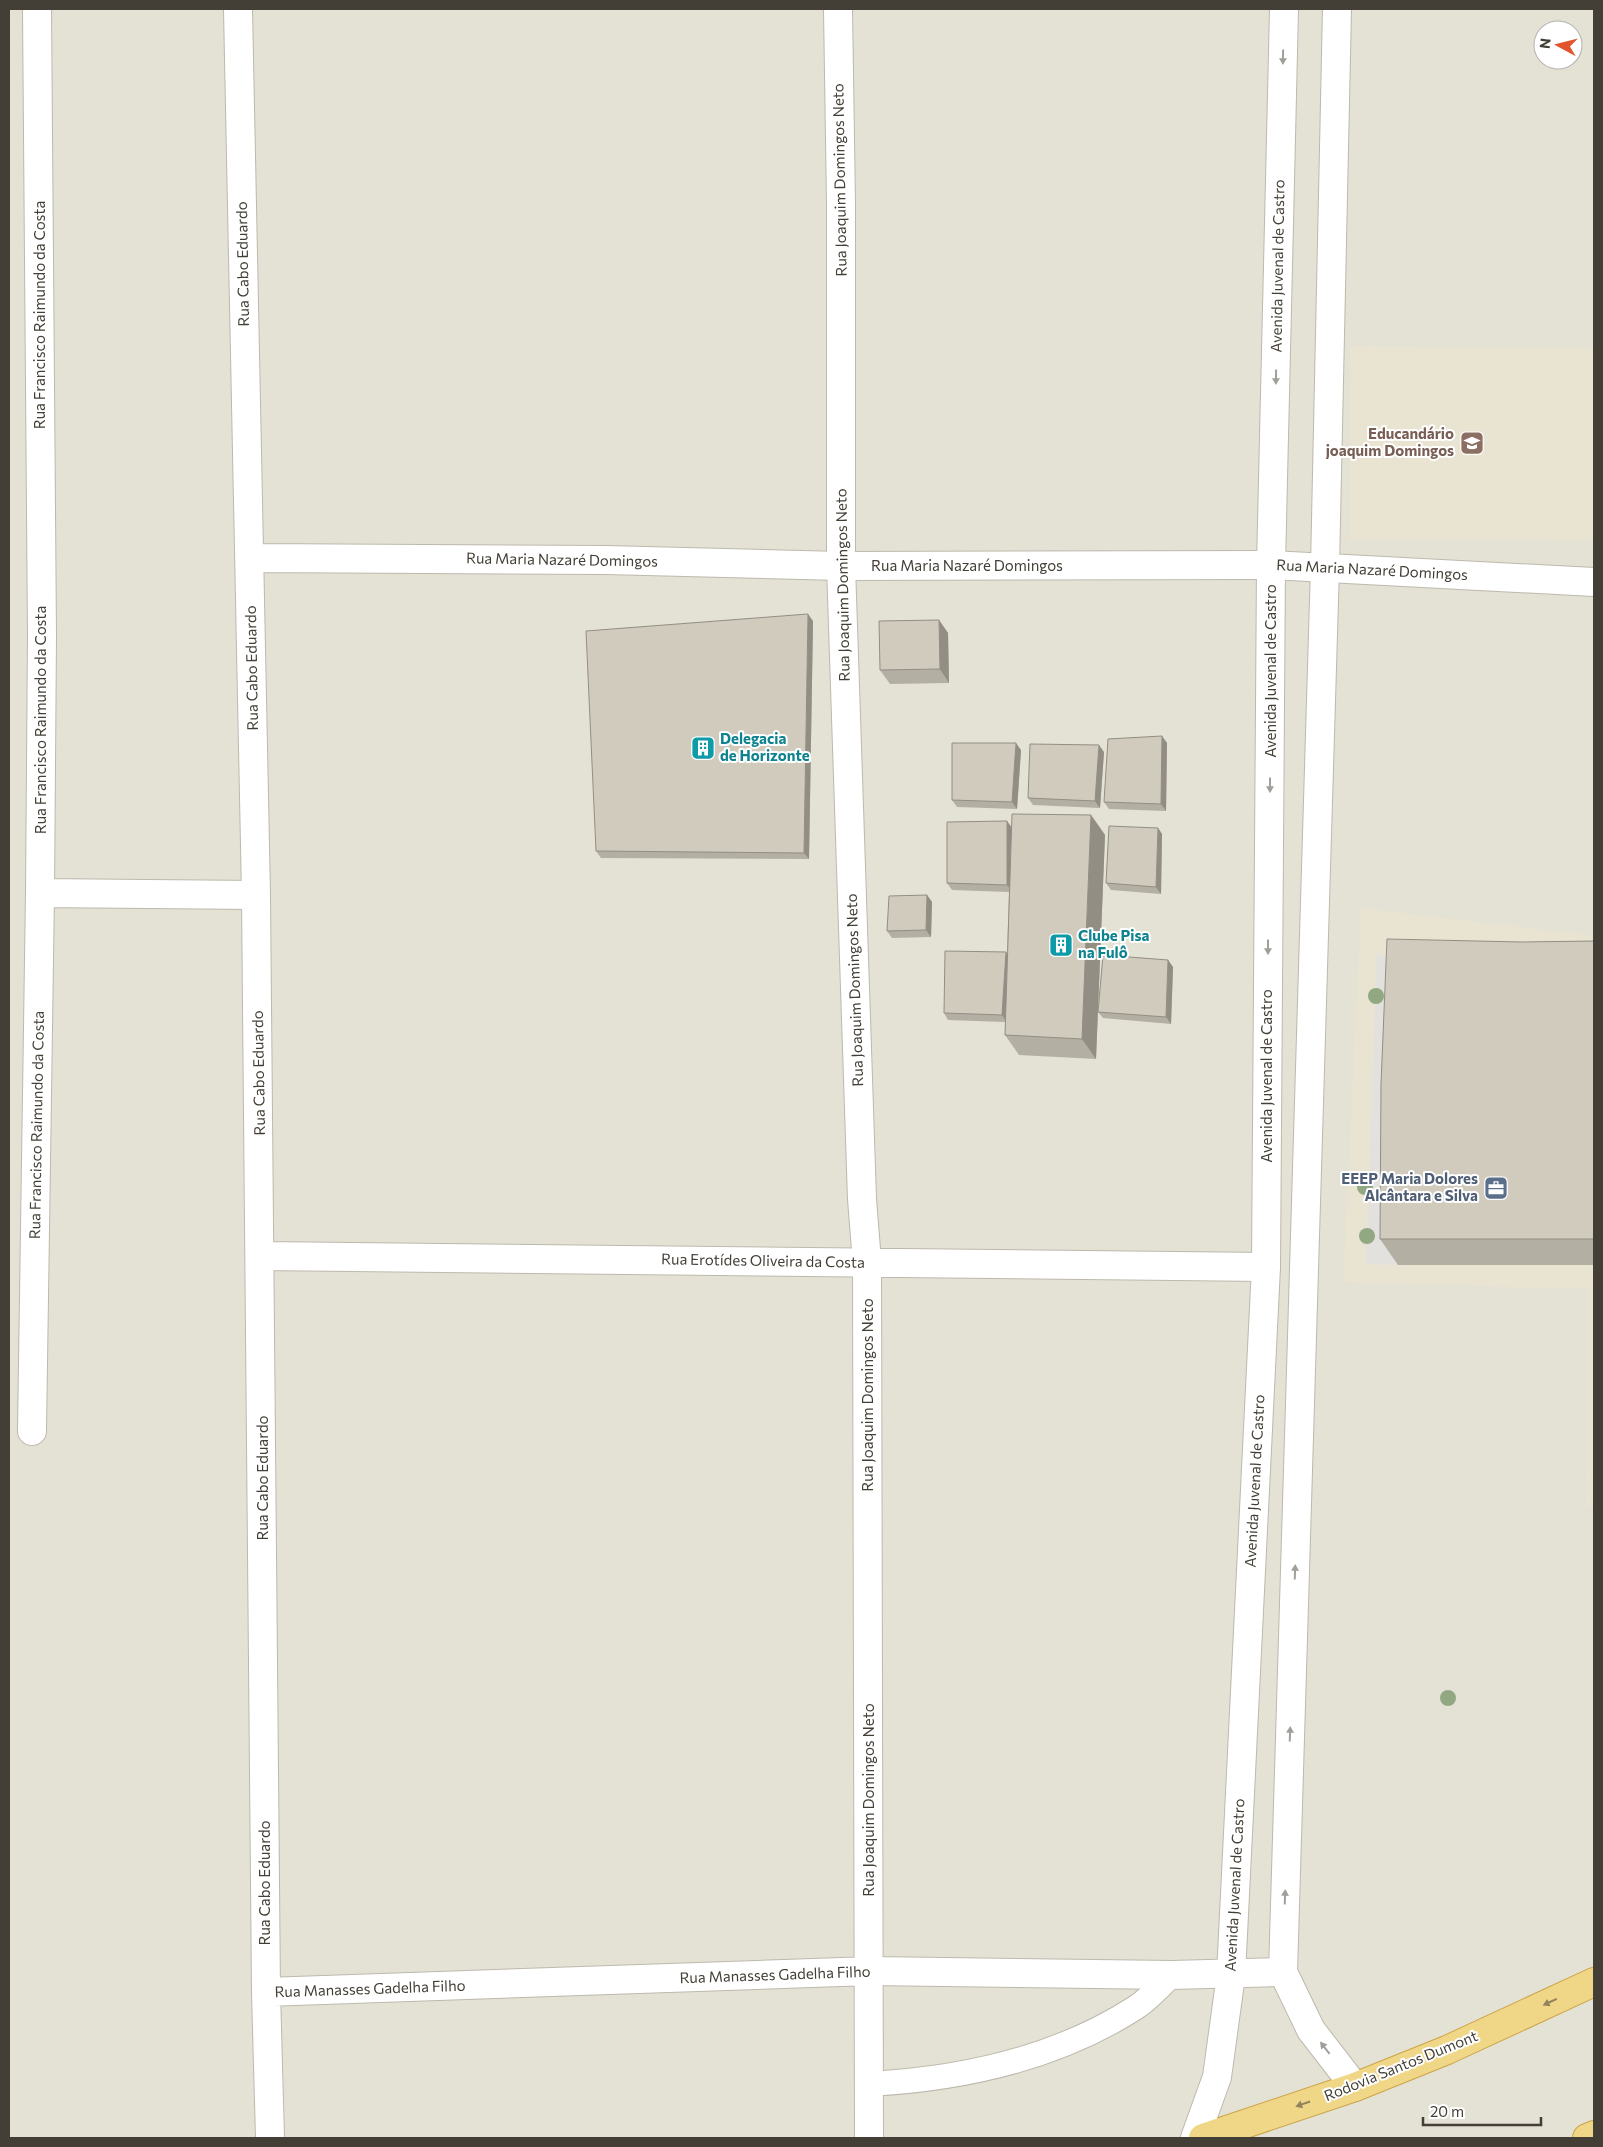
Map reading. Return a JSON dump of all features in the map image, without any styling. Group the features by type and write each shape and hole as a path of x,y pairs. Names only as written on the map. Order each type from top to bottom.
{"highway":[{"name":"Rodovia Santos Dumont","path":"1203,2138 1355,2086 1447,2050 1594,1982"},
{"path":"1587,2138 1594,2135"}],"street":[{"name":"Rua Francisco Raimundo da Costa","path":"32,1430 42,636 37,9"},
{"name":"Rua Cabo Eduardo","path":"238,9 256,895 261,1256 266,1992 270,2138"},
{"name":"Rua Joaquim Domingos Neto","path":"838,9 841,204 840,566 862,1199 867,1262 870,2138"},
{"name":"Avenida Juvenal de Castro","path":"1195,2138 1217,2077 1230,1975 1266,1266 1271,565 1284,9"},
{"path":"1337,9 1325,567 1283,1972 1311,2030 1355,2086"},
{"name":"Rua Maria Nazaré Domingos","path":"250,558 606,560 840,566 1271,565 1594,582"},
{"path":"40,893 256,895"},
{"name":"Rua Erotídes Oliveira da Costa","path":"261,1256 1266,1266"},
{"name":"Rua Manasses Gadelha Filho","path":"266,1992 870,1971 1172,1975 1230,1975 1283,1972"}],"lane":[{"path":"870,2084 913,2082 955,2075 1033,2056 1100,2028 1122,2016 1137,2007 1172,1975"}],"shaded area":[{"path":"9,9 1594,9 1594,2138 9,2138"},
{"name":"Educandário joaquim Domingos","path":"1350,346 1594,347 1594,540 1349,539"},
{"name":"EEEP Maria Dolores Alcântara e Silva","path":"1361,908 1594,936 1594,1506 1587,1506 1588,1289 1343,1282"},
{"path":"1377,953 1406,965 1398,1265 1366,1264"}],"building":[{"name":"Delegacia de Horizonte","path":"808,614 804,853 596,851 586,631"},
{"path":"939,620 940,669 880,670 879,621"},
{"path":"1162,736 1161,804 1104,802 1108,739"},
{"path":"952,743 1016,743 1012,802 952,800"},
{"path":"1030,744 1099,745 1095,801 1028,798"},
{"name":"Clube Pisa na Fulô","path":"1012,814 1091,815 1082,1039 1005,1035"},
{"path":"1007,821 1007,885 947,883 947,822"},
{"path":"1109,826 1158,828 1156,887 1106,883"},
{"path":"927,895 926,930 887,931 889,896"},
{"name":"EEEP Maria Dolores Alcântara e Silva","path":"1387,939 1522,942 1594,941 1594,1239 1380,1239 1381,1084"},
{"path":"945,951 1006,952 1002,1015 944,1013"},
{"path":"1103,955 1168,960 1166,1017 1098,1012"}],"place":[{"name":"Educandário joaquim Domingos","path":"1472,443"},
{"name":"Delegacia de Horizonte","path":"703,748"},
{"name":"Clube Pisa na Fulô","path":"1061,945"},
{"name":"EEEP Maria Dolores Alcântara e Silva","path":"1496,1188"}]}
